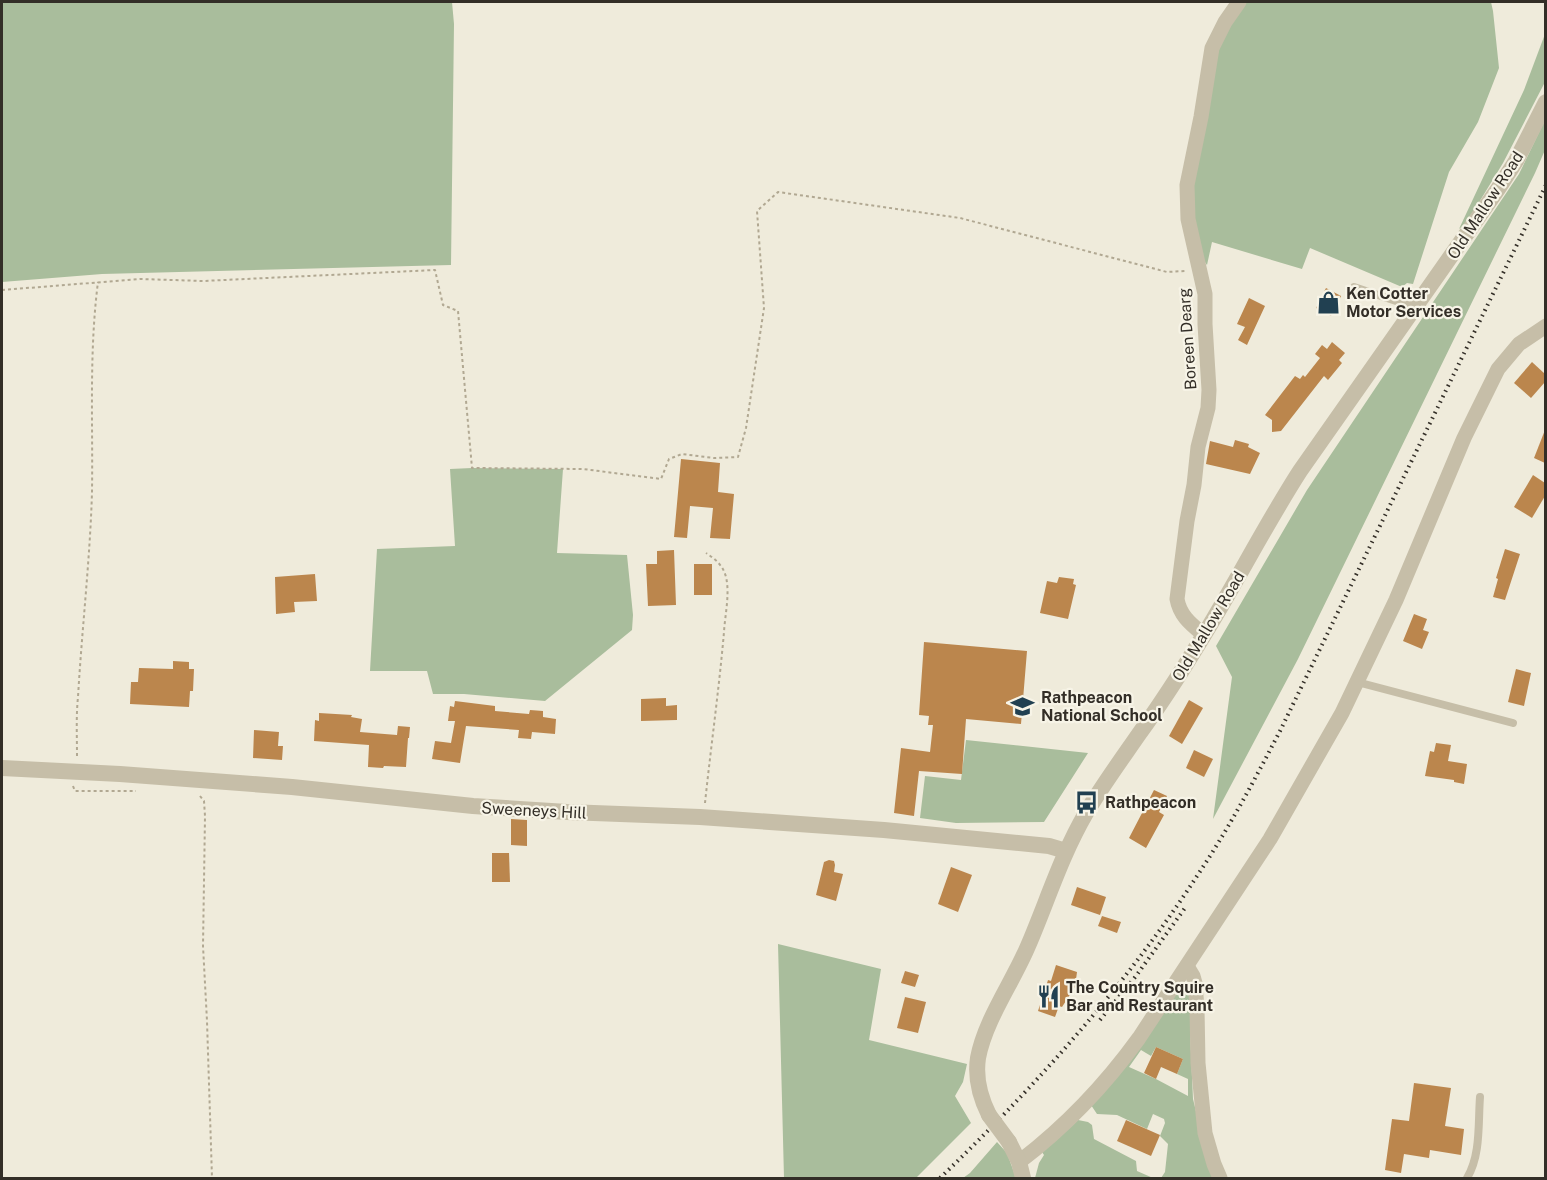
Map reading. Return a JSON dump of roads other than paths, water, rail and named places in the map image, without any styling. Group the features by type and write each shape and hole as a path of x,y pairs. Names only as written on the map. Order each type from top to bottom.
{"street":[{"name":"Boreen Dearg","path":"1204,635 1185,618 1179,609 1177,598 1198,447 1208,408 1209,390 1205,294 1188,219 1186,185 1201,117 1212,48 1225,22 1239,2"},
{"name":"Old Mallow Road","path":"1023,1179 1009,1142 988,1115 980,1094 977,1078 978,1059 985,1034 1029,945 1066,851 1086,813 1122,757 1187,663 1300,471 1498,189 1516,161 1545,102"},
{"path":"1018,1162 1059,1130 1121,1063 1270,839 1342,713 1395,600 1464,438 1498,369 1519,344 1545,326"},
{"name":"Sweeneys Hill","path":"2,768 292,787 472,806 700,817 884,830 1049,846 1066,851"},
{"path":"1187,966 1195,983 1198,1063 1205,1133 1220,1179"}],"lane":[{"path":"1354,287 1416,308"},
{"path":"1357,682 1514,723"},
{"path":"1467,1179 1475,1154 1480,1097"}],"railway":[{"path":"940,1178 1010,1108 1078,1033 1142,955 1221,839 1280,731 1546,185"},
{"path":"1100,1020 1136,976 1185,908"}],"place":[{"name":"Ken Cotter Motor Services","path":"1328,302"},
{"name":"Rathpeacon National School","path":"1023,706"},
{"name":"Rathpeacon","path":"1087,802"},
{"name":"The Country Squire Bar and Restaurant","path":"1048,996"}]}
